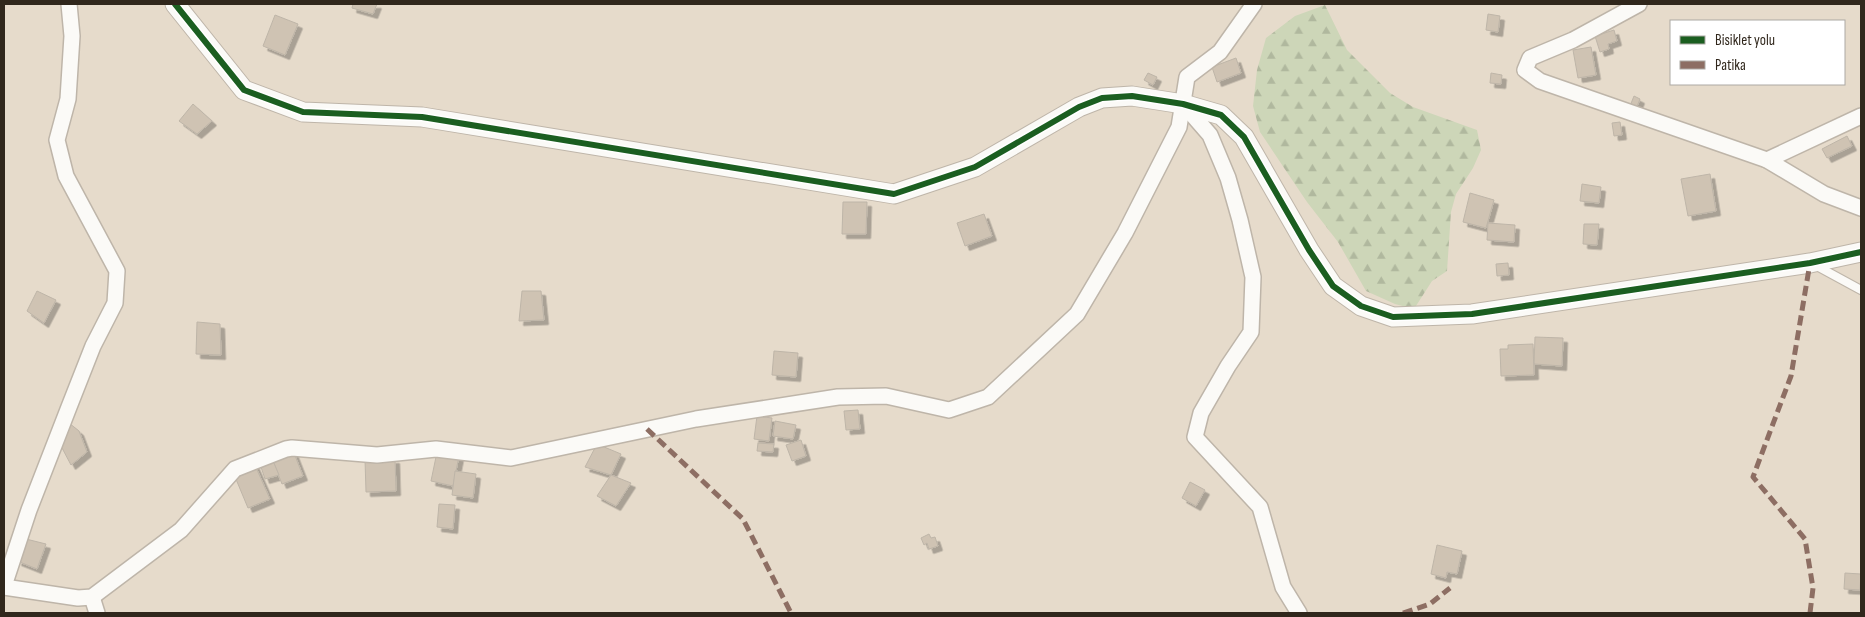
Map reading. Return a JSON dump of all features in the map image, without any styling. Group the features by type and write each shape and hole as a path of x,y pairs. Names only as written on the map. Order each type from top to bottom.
{"street":[{"path":"69,4 72,36 68,99 57,140 66,176 117,271 115,303 93,346 69,407 29,510 4,587 78,598 92,596 181,530 235,469 286,449 377,455 436,449 511,458 696,418 838,397 886,396 949,410 988,397 1077,314 1125,233 1179,127 1187,76 1220,52 1254,4"},
{"path":"175,4 244,90 303,112 422,117 894,194 975,167 1079,107 1102,98 1132,96 1183,104 1221,115 1244,137 1309,250 1333,286 1361,306 1393,318 1472,314 1810,263 1861,252"},
{"path":"1639,4 1573,40 1530,58 1524,70 1540,81 1768,160 1824,194 1861,208"},
{"path":"1183,104 1210,135 1228,178 1253,277 1251,332 1228,366 1202,413 1195,437 1260,507 1283,587 1299,613"},
{"path":"1768,160 1861,116"},
{"path":"92,596 97,613"}],"lane":[{"path":"1810,263 1861,290"}],"green space":[{"path":"1325,5 1347,50 1390,93 1413,107 1477,130 1481,150 1473,168 1456,194 1451,212 1447,271 1432,281 1414,309 1395,304 1366,291 1338,242 1307,202 1260,132 1253,106 1257,70 1266,38 1295,16"}],"building":[{"path":"353,4 377,4 373,14 352,8"},
{"path":"1488,14 1500,16 1498,32 1486,30"},
{"path":"275,15 298,24 285,55 263,46"},
{"path":"1614,30 1617,41 1608,44 1609,49 1600,52 1595,36"},
{"path":"1591,47 1596,75 1578,78 1573,50"},
{"path":"1236,58 1241,73 1217,82 1212,67"},
{"path":"1148,73 1157,77 1153,85 1144,80"},
{"path":"1491,73 1502,75 1501,84 1490,83"},
{"path":"1634,96 1640,99 1636,109 1630,106"},
{"path":"193,104 212,121 197,134 179,121"},
{"path":"1620,122 1622,135 1614,136 1612,123"},
{"path":"1847,136 1852,146 1827,158 1822,149"},
{"path":"1710,174 1716,211 1688,216 1681,179"},
{"path":"1582,184 1601,187 1599,203 1580,201"},
{"path":"1470,193 1494,200 1486,228 1463,222"},
{"path":"843,202 867,202 866,234 842,234"},
{"path":"984,214 992,236 965,246 957,223"},
{"path":"1488,223 1515,225 1514,242 1487,240"},
{"path":"1584,224 1599,224 1597,245 1583,244"},
{"path":"1508,263 1509,275 1497,276 1496,264"},
{"path":"37,291 56,300 44,323 27,311"},
{"path":"522,291 541,291 544,320 519,321"},
{"path":"197,322 220,324 221,355 196,354"},
{"path":"1535,337 1563,338 1562,366 1534,364"},
{"path":"1533,344 1534,375 1501,376 1500,349 1508,349 1508,345"},
{"path":"774,351 798,353 796,377 772,375"},
{"path":"858,410 860,429 846,430 844,411"},
{"path":"757,416 772,418 769,441 754,439"},
{"path":"775,421 796,425 793,439 773,436"},
{"path":"69,423 79,431 87,452 71,465 61,446"},
{"path":"801,440 806,456 792,461 786,445"},
{"path":"758,443 774,444 773,452 757,451"},
{"path":"597,444 621,454 611,475 585,467"},
{"path":"292,448 303,476 282,484 271,456"},
{"path":"437,452 459,456 453,486 431,481"},
{"path":"271,456 279,475 265,479 259,461"},
{"path":"395,459 396,491 366,492 365,460"},
{"path":"254,463 270,499 248,508 233,472"},
{"path":"455,471 476,474 473,498 452,495"},
{"path":"611,475 631,483 616,506 597,496"},
{"path":"1190,482 1205,490 1196,506 1182,498"},
{"path":"439,504 455,505 453,529 437,527"},
{"path":"929,534 931,538 935,537 938,546 929,549 927,543 924,545 921,538"},
{"path":"26,539 46,544 37,569 17,561"},
{"path":"1437,545 1462,551 1457,574 1447,572 1446,578 1431,574"},
{"path":"1845,573 1861,574 1860,590 1844,589"}],"marked path":[{"path":"1810,263 1791,376 1753,477 1805,539 1813,588 1810,613"},
{"path":"647,429 743,519 791,613"},
{"path":"1403,613 1430,604 1450,588"}],"cycle path":[{"path":"175,4 244,90 303,112 422,117 894,194 975,167 1079,107 1102,98 1132,96 1183,104 1221,115 1244,137 1309,250 1333,286 1361,306 1393,317 1472,314 1810,263 1861,252"}]}
